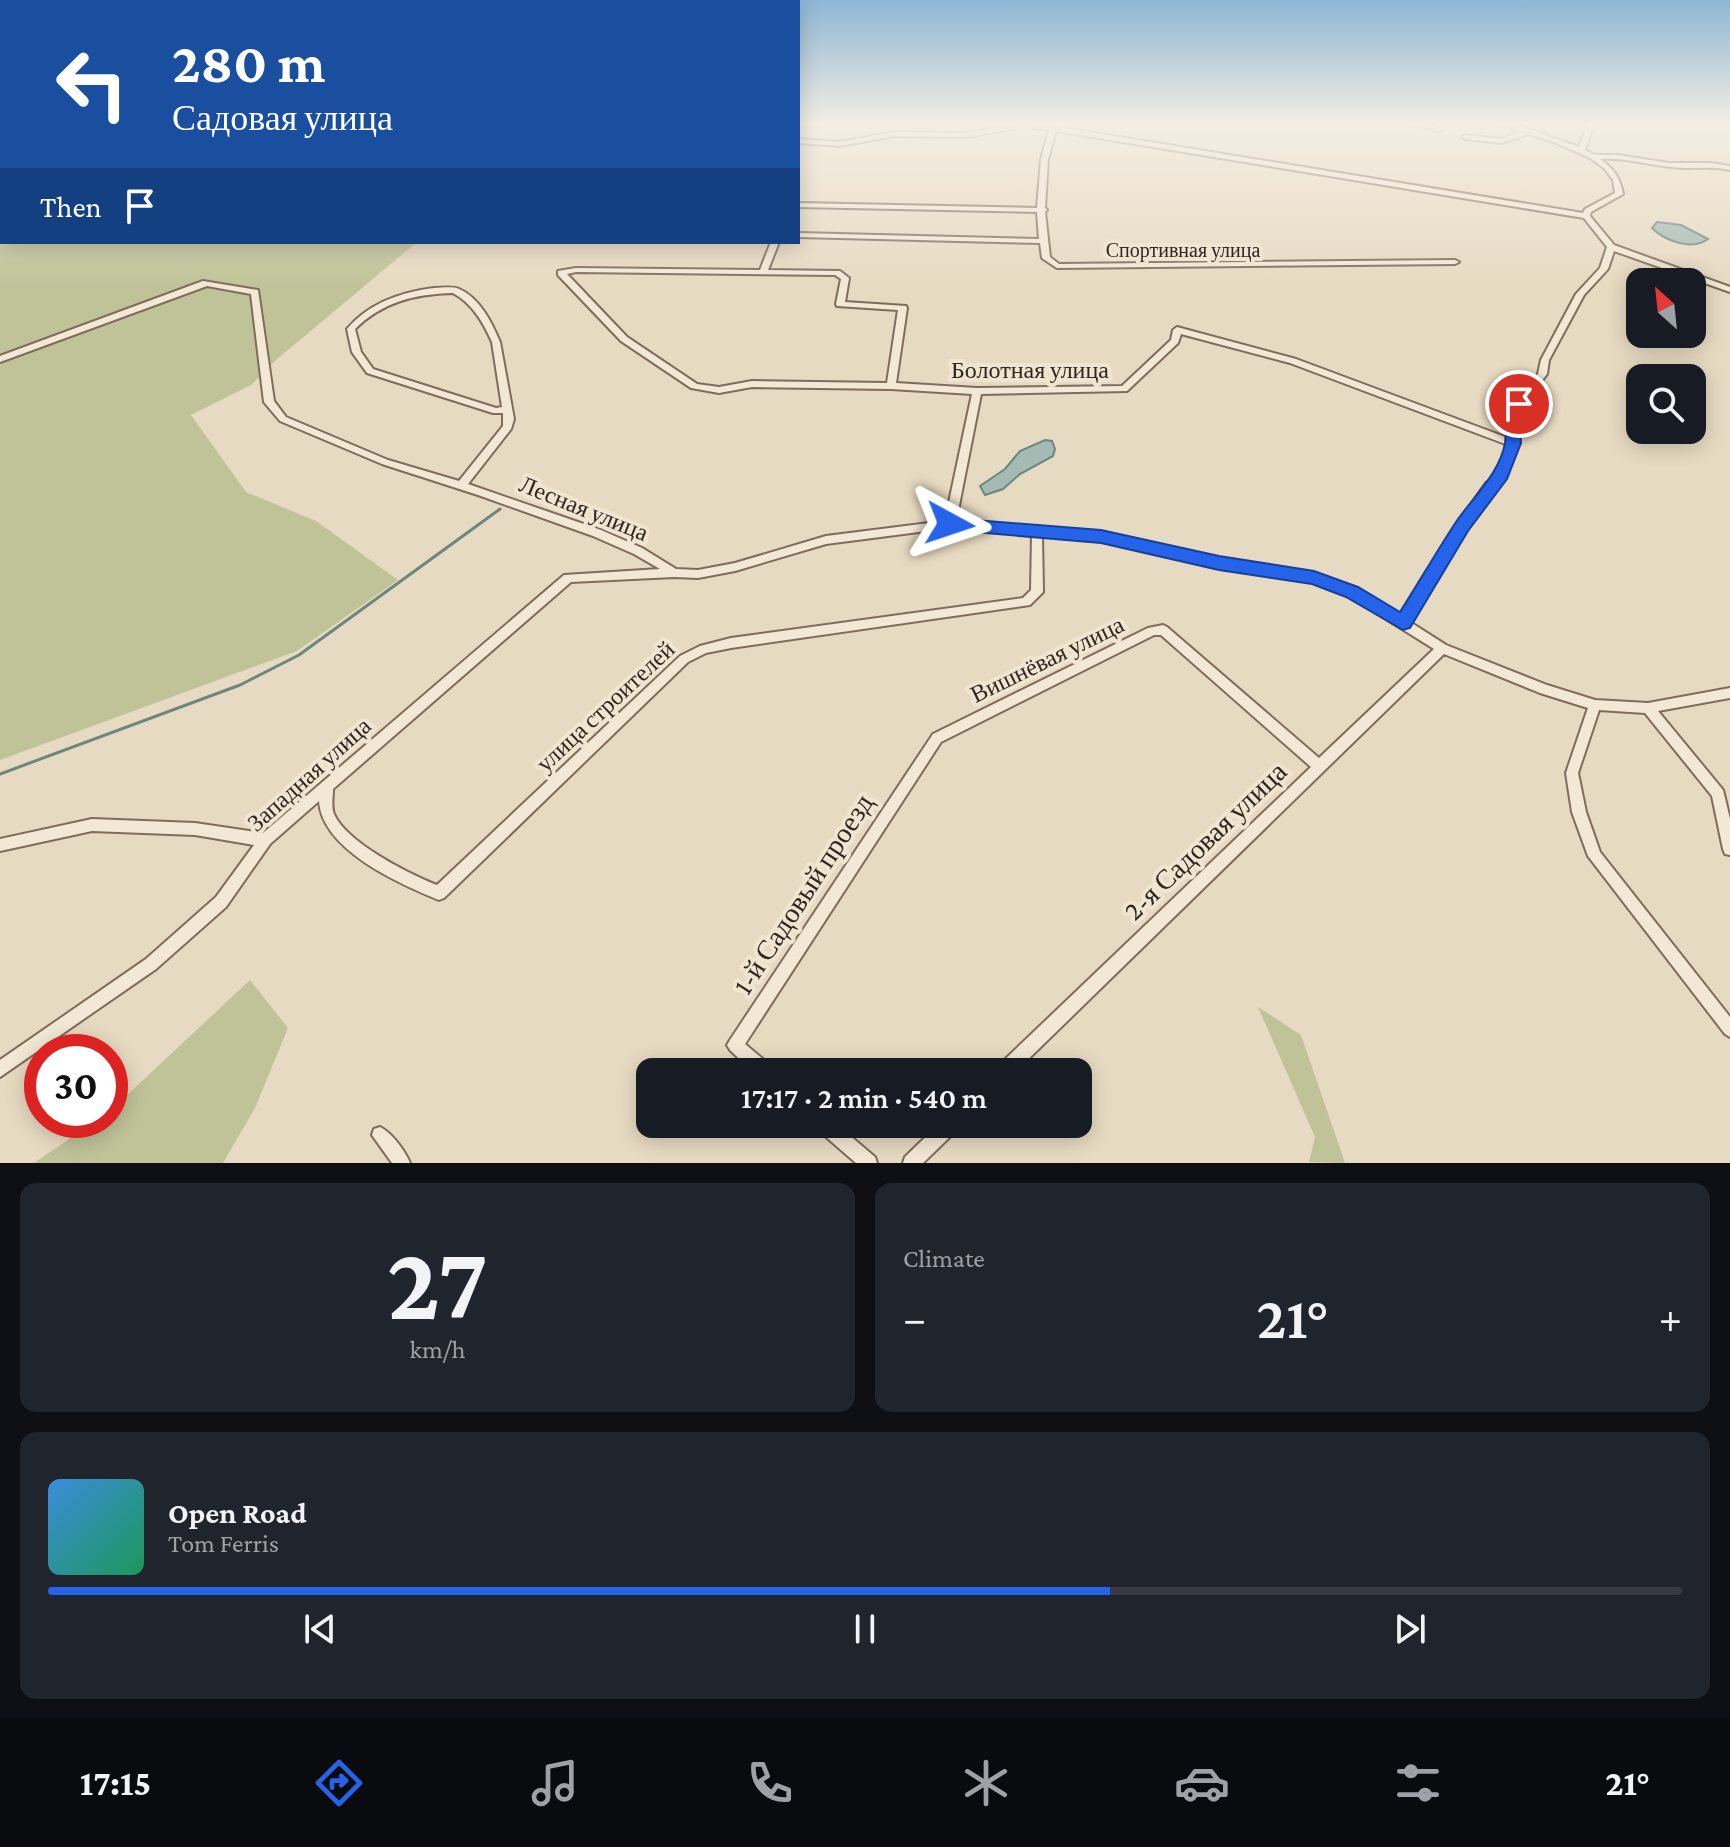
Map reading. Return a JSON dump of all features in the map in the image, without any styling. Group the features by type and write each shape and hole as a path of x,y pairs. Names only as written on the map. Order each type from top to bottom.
{"street":[{"path":"800,235 1043,241 1044,178"},
{"path":"1362,178 1582,214 1611,247 1730,290"},
{"path":"1582,214 1617,196 1620,190 1614,178"},
{"path":"800,205 1043,210"},
{"name":"Спортивная улица","path":"1043,241 1049,262 1067,267 1455,262"},
{"path":"774,244 763,272 837,273 845,278 840,304 903,308 891,386"},
{"path":"1403,623 1462,526 1490,486 1499,479 1513,443 1512,426 1519,404 1542,374 1545,360 1580,294 1604,269 1611,247"},
{"name":"Болотная улица","path":"763,272 576,270 561,273 624,339 694,386 719,390 752,384 977,391 1124,389 1175,341 1177,330 1293,361 1513,443"},
{"name":"Лесная улица","path":"0,359 206,283 255,292 269,402 283,419 385,462 462,485 597,533 638,551 674,573"},
{"path":"462,485 508,427 507,410 496,342 492,331 463,293 441,290 388,301 372,308 351,329 362,364 370,371 496,411 507,410"},
{"path":"950,524 977,391"},
{"path":"674,573 698,574 735,567 826,540 950,524 1101,536 1219,563 1314,578 1352,592 1442,648 1544,689 1595,705 1648,708 1730,693"},
{"name":"улица строителей","path":"327,785 325,801 330,820 365,854 416,884 439,893 684,659 704,649 731,643 1026,602 1037,592 1037,531"},
{"name":"Западная улица","path":"0,1069 151,964 221,902 265,840 568,578 674,573"},
{"name":"Вишнёвая улица","path":"937,738 1152,631 1163,630 1320,767"},
{"name":"2-я Садовая улица","path":"1019,1058 1442,648"},
{"path":"1595,705 1572,773 1579,812 1595,856 1730,1029"},
{"path":"1648,708 1724,794 1730,849"},
{"name":"1-й Садовый проезд","path":"749,1058 735,1045 937,738"},
{"path":"0,845 92,825 195,829 265,840"},
{"path":"380,1135 402,1163"},
{"path":"840,1138 869,1163"},
{"path":"911,1163 937,1138"}],"green space":[{"path":"0,244 415,244 276,360 251,385 191,415 246,492 316,521 398,580 297,651 0,760"},
{"path":"250,980 288,1028 255,1108 223,1163 34,1163 71,1138 128,1138 128,1094"},
{"path":"1258,1007 1301,1035 1345,1163 1309,1162 1315,1137"}],"water":[{"path":"1657,222 1681,225 1708,239 1694,244 1671,240 1652,228"},
{"path":"1045,440 1052,441 1055,449 1053,456 1020,474 1003,489 985,495 980,486 1005,469 1020,451"}],"waterway":[{"path":"0,774 240,685 299,655 500,509"}],"route":[{"path":"950,524 1101,536 1219,563 1314,578 1352,592 1403,623 1462,526 1490,486 1499,479 1513,443 1510,435 1519,404"}]}
